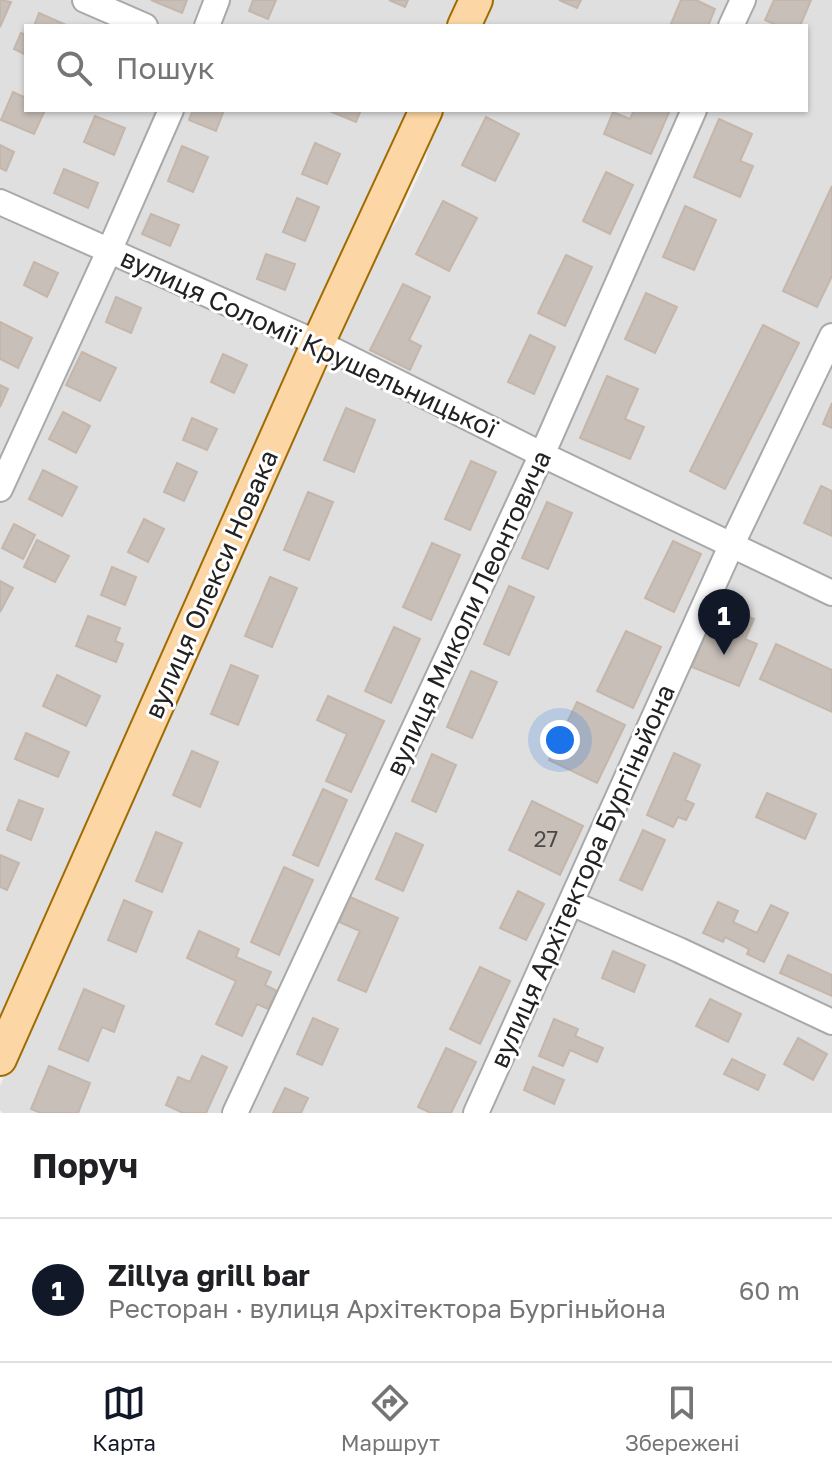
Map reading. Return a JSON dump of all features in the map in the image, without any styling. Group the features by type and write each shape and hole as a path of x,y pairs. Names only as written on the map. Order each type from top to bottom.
{"main road":[{"path":"465,24 476,0"},
{"name":"вулиця Олекси Новака","path":"0,1059 318,343 425,112"}],"street":[{"path":"85,0 140,24"},
{"path":"208,24 217,0"},
{"path":"732,24 743,0"},
{"path":"0,489 170,112"},
{"name":"вулиця Миколи Леонтовича","path":"235,1113 541,454 693,112"},
{"name":"вулиця Соломії Крушельницької","path":"0,202 318,343 832,593"},
{"name":"вулиця Архітектора Бургіньйона","path":"485,1110 571,903 731,546 823,374 832,336"},
{"path":"571,903 832,1022"}],"shaded area":[{"path":"0,0 463,0 453,24 24,24 24,112 413,112 0,1028"},
{"path":"489,0 832,0 832,581 341,344 340,337 385,237 399,218 426,160 431,130 439,112 808,112 808,24 479,24"},
{"path":"337,369 351,372 516,457 832,605 832,1113 3,1113 0,1110 0,1086 318,381 323,374"}],"building":[{"path":"0,0 11,2 0,27"},
{"path":"151,0 187,0 182,13"},
{"path":"253,0 276,0 268,19 249,11"},
{"path":"389,0 408,0 405,7"},
{"path":"559,0 581,0 577,8"},
{"path":"681,0 696,0 715,9 709,24 671,24"},
{"path":"774,0 811,0 801,24 774,24 765,20"},
{"path":"39,13 64,24 35,24"},
{"path":"21,33 24,34 24,54 14,49"},
{"path":"13,92 24,97 24,112 44,112 34,134 1,120"},
{"path":"192,112 223,112 216,131 189,120"},
{"path":"332,112 360,112 356,122"},
{"path":"613,112 630,119 633,112 669,112 651,154 604,134"},
{"path":"95,116 125,128 114,155 84,142"},
{"path":"486,117 519,134 495,181 462,165"},
{"path":"719,119 752,134 740,161 753,166 740,197 694,177"},
{"path":"315,143 340,154 327,184 302,174"},
{"path":"0,145 14,152 6,171 0,168"},
{"path":"182,146 208,157 193,192 168,181"},
{"path":"64,169 98,183 88,208 54,193"},
{"path":"606,172 633,185 610,234 583,221"},
{"path":"832,186 832,276 817,307 783,291"},
{"path":"297,198 319,207 305,241 283,232"},
{"path":"443,201 477,218 449,271 416,254"},
{"path":"685,206 716,220 694,270 663,257"},
{"path":"151,214 179,225 170,246 142,234"},
{"path":"266,254 295,264 285,290 257,279"},
{"path":"566,255 592,267 565,326 538,313"},
{"path":"34,262 58,273 47,297 24,285"},
{"path":"403,284 430,297 409,340 421,346 410,370 370,350"},
{"path":"646,293 677,307 655,353 625,339"},
{"path":"116,297 141,308 131,333 106,322"},
{"path":"0,322 32,338 18,368 0,359"},
{"path":"763,325 799,343 725,489 690,471"},
{"path":"530,335 555,347 534,394 508,382"},
{"path":"82,352 116,368 100,401 66,385"},
{"path":"223,354 247,365 234,393 211,382"},
{"path":"607,376 638,389 625,419 644,427 630,459 580,438"},
{"path":"0,385 8,389 0,407"},
{"path":"832,403 832,428 823,424"},
{"path":"346,408 375,420 354,472 324,460"},
{"path":"63,412 90,426 76,453 49,439"},
{"path":"192,418 217,429 207,450 183,440"},
{"path":"471,461 496,472 470,530 445,519"},
{"path":"177,463 197,472 184,501 164,492"},
{"path":"43,470 77,487 62,516 29,499"},
{"path":"821,486 832,491 832,536 804,523"},
{"path":"308,492 333,502 309,560 284,550"},
{"path":"547,502 572,513 548,569 522,558"},
{"path":"144,519 164,529 148,562 128,552"},
{"path":"14,524 35,535 23,559 2,548"},
{"path":"37,540 69,556 55,582 24,567"},
{"path":"673,541 701,554 674,612 645,598"},
{"path":"432,543 460,555 431,620 403,607"},
{"path":"112,567 136,577 125,605 101,595"},
{"path":"270,577 297,588 272,647 245,636"},
{"path":"0,581 13,588 0,612"},
{"path":"509,586 534,597 509,655 484,644"},
{"path":"730,609 754,619 745,639 757,644 739,686 692,667 710,623 722,628"},
{"path":"88,616 120,628 115,641 123,644 116,662 76,646"},
{"path":"394,627 420,639 391,703 365,691"},
{"path":"626,631 661,647 633,708 597,691"},
{"path":"776,644 832,670 832,712 760,679"},
{"path":"231,665 258,676 238,725 211,714"},
{"path":"471,671 497,682 472,738 447,727"},
{"path":"57,675 100,696 86,726 43,706"},
{"path":"328,696 384,721 351,792 326,781 347,734 317,720"},
{"path":"577,702 625,725 597,783 549,760"},
{"path":"26,733 69,752 58,777 15,759"},
{"path":"192,751 218,762 200,807 173,795"},
{"path":"674,753 700,765 685,800 694,804 686,820 678,817 673,827 647,815"},
{"path":"432,754 456,765 436,812 412,801"},
{"path":"323,789 347,800 318,866 293,855"},
{"path":"767,793 816,814 805,839 756,817"},
{"path":"19,800 43,809 31,840 7,830"},
{"path":"532,801 583,826 560,875 509,850"},
{"path":"643,830 665,840 642,890 620,880"},
{"path":"156,832 182,843 162,892 136,881"},
{"path":"396,833 423,845 403,891 376,879"},
{"path":"0,855 19,863 7,890 0,887"},
{"path":"284,867 313,880 279,955 251,942"},
{"path":"518,891 544,904 526,940 500,928"},
{"path":"350,897 398,918 366,992 338,980 360,931 339,922"},
{"path":"124,900 152,912 136,952 108,940"},
{"path":"718,902 738,911 733,922 757,933 771,905 788,913 764,962 747,954 749,949 725,937 723,942 703,933"},
{"path":"199,931 239,949 236,957 271,972 265,985 277,991 268,1009 257,1004 242,1036 216,1024 236,981 187,958"},
{"path":"613,951 645,965 634,992 602,978"},
{"path":"788,955 832,975 832,996 780,973"},
{"path":"480,967 510,981 480,1044 450,1029"},
{"path":"84,989 124,1006 114,1032 102,1027 88,1061 59,1049"},
{"path":"710,999 741,1014 728,1042 696,1026"},
{"path":"313,1018 338,1029 322,1065 297,1054"},
{"path":"554,1019 578,1029 575,1036 603,1048 597,1062 570,1050 563,1066 539,1056"},
{"path":"798,1038 827,1054 813,1080 784,1064"},
{"path":"446,1048 476,1062 451,1113 431,1113 418,1107"},
{"path":"202,1056 227,1067 206,1113 183,1113 166,1105 178,1077 190,1082"},
{"path":"732,1059 765,1075 758,1090 724,1074"},
{"path":"49,1066 90,1083 78,1113 41,1113 31,1109"},
{"path":"533,1067 564,1080 554,1104 524,1090"},
{"path":"285,1088 308,1098 301,1113 273,1113"}],"place":[{"name":"Zillya grill bar","path":"724,655"}]}
